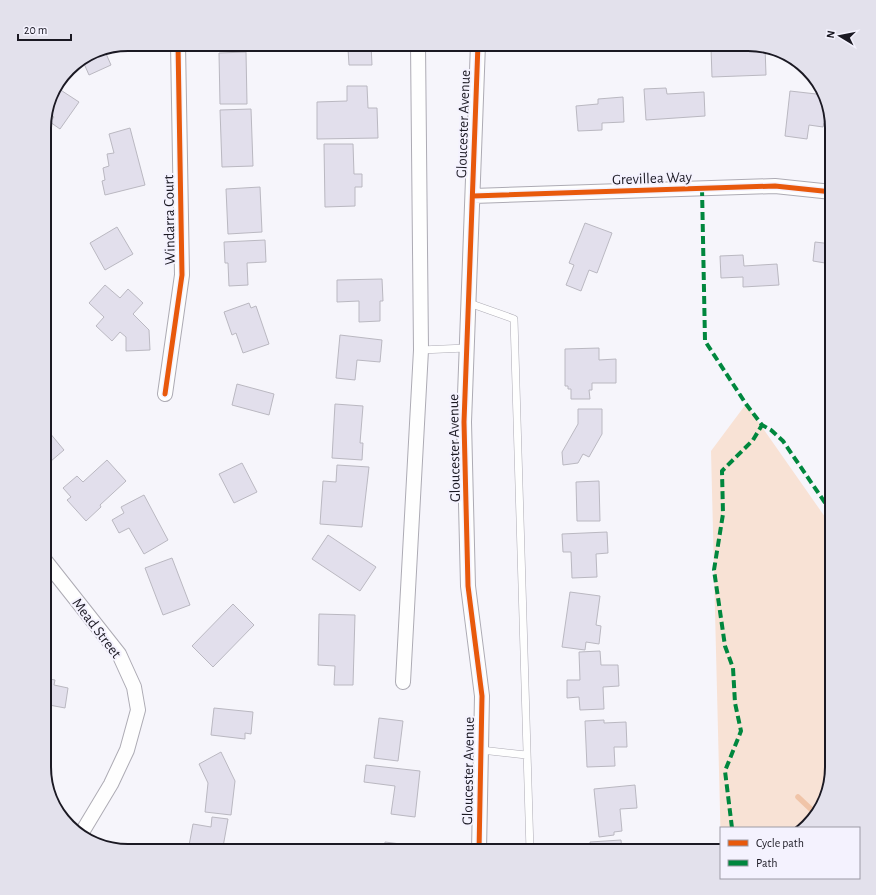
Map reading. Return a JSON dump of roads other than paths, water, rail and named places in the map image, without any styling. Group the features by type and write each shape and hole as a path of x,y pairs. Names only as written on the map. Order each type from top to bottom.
{"street":[{"name":"Windarra Court","path":"165,394 182,275 178,51"},
{"path":"403,682 421,350 418,51"},
{"name":"Gloucester Avenue","path":"478,51 464,422 468,586 482,696 478,844"},
{"name":"Grevillea Way","path":"473,196 775,186 825,191"},
{"name":"Mead Street","path":"51,568 119,654 134,687 138,710 127,750 111,784 84,830"}],"lane":[{"path":"469,304 514,319 530,844"},
{"path":"421,350 466,348"},
{"path":"481,750 526,755"}],"waterway":[{"path":"798,797 812,810"}]}
